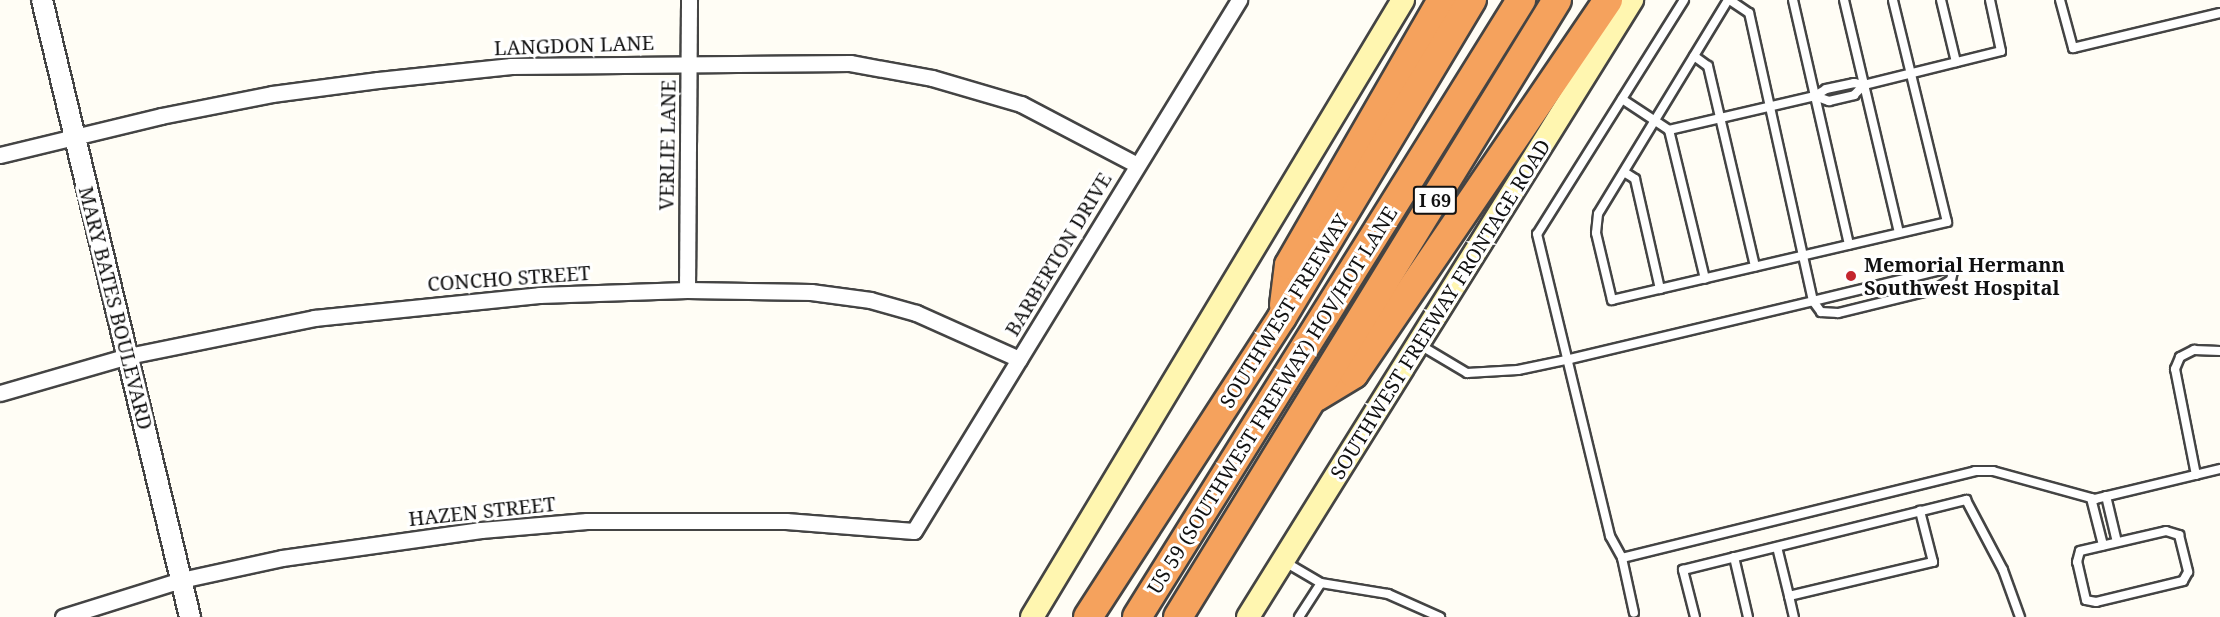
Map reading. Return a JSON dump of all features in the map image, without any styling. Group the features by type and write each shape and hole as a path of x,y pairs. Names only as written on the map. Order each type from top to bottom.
{"highway":[{"path":"1282,317 1289,265 1442,0"},
{"name":"SOUTHWEST FREEWAY","path":"1088,617 1282,317 1472,0"},
{"name":"US 59 (SOUTHWEST FREEWAY) HOV/HOT LANE","path":"1137,617 1521,0"},
{"name":"I 69","path":"1178,617 1557,0"},
{"path":"1312,399 1354,374 1608,0"}],"main road":[{"path":"1032,617 1403,0"},
{"name":"SOUTHWEST FREEWAY FRONTAGE ROAD","path":"1248,617 1420,345 1632,0"}],"street":[{"name":"MARY BATES BOULEVARD","path":"42,0 190,617"},
{"name":"VERLIE LANE","path":"687,290 689,0"},
{"name":"BARBERTON DRIVE","path":"914,531 1239,0"},
{"name":"LANGDON LANE","path":"0,155 74,136 272,94 378,80 511,66 689,62 850,63 932,78 1020,104 1137,165"},
{"name":"CONCHO STREET","path":"0,393 128,356 314,318 407,306 539,294 687,290 811,292 870,300 916,314 1019,359"},
{"name":"HAZEN STREET","path":"63,617 181,580 373,543 587,521 786,520 914,531"}],"lane":[{"path":"1634,613 1622,558 1610,536 1570,359 1537,234 1684,0"},
{"path":"1420,345 1467,373 1518,370 1570,359 1813,301 1922,275 1954,267 1952,280 1936,289 1838,313 1821,312 1813,301 1804,256 1749,13 1729,0 1624,172 1596,225 1612,300 1804,256 1947,222 1893,0"},
{"path":"1793,0 1849,245"},
{"path":"1844,0 1899,233"},
{"path":"1941,0 1956,62"},
{"path":"1669,130 1815,96 1854,83 1864,85 2001,51 1990,0"},
{"path":"2060,0 2073,48 2220,13"},
{"path":"1694,56 1708,66 1755,267"},
{"path":"1622,99 1669,130 1705,279"},
{"path":"1624,172 1635,179 1660,289"},
{"path":"2196,475 2175,369 2180,357 2208,349 2220,351"},
{"path":"1622,558 1975,471 1993,471 2091,498 2220,469"},
{"path":"2106,496 2117,542"},
{"path":"2091,498 2103,545"},
{"path":"1695,617 1683,570 1966,500 2003,570 2020,617"},
{"path":"1789,596 1933,562 1920,511"},
{"path":"2174,531 2179,535 2188,572 2186,578 2088,602 2078,554 2103,545 2174,531"},
{"path":"1778,547 1794,617"},
{"path":"1734,557 1748,617"},
{"path":"1282,561 1321,583 1388,594 1440,617"},
{"path":"1299,617 1321,583"}],"place":[{"name":"Memorial Hermann Southwest Hospital","path":"1851,276"}]}
